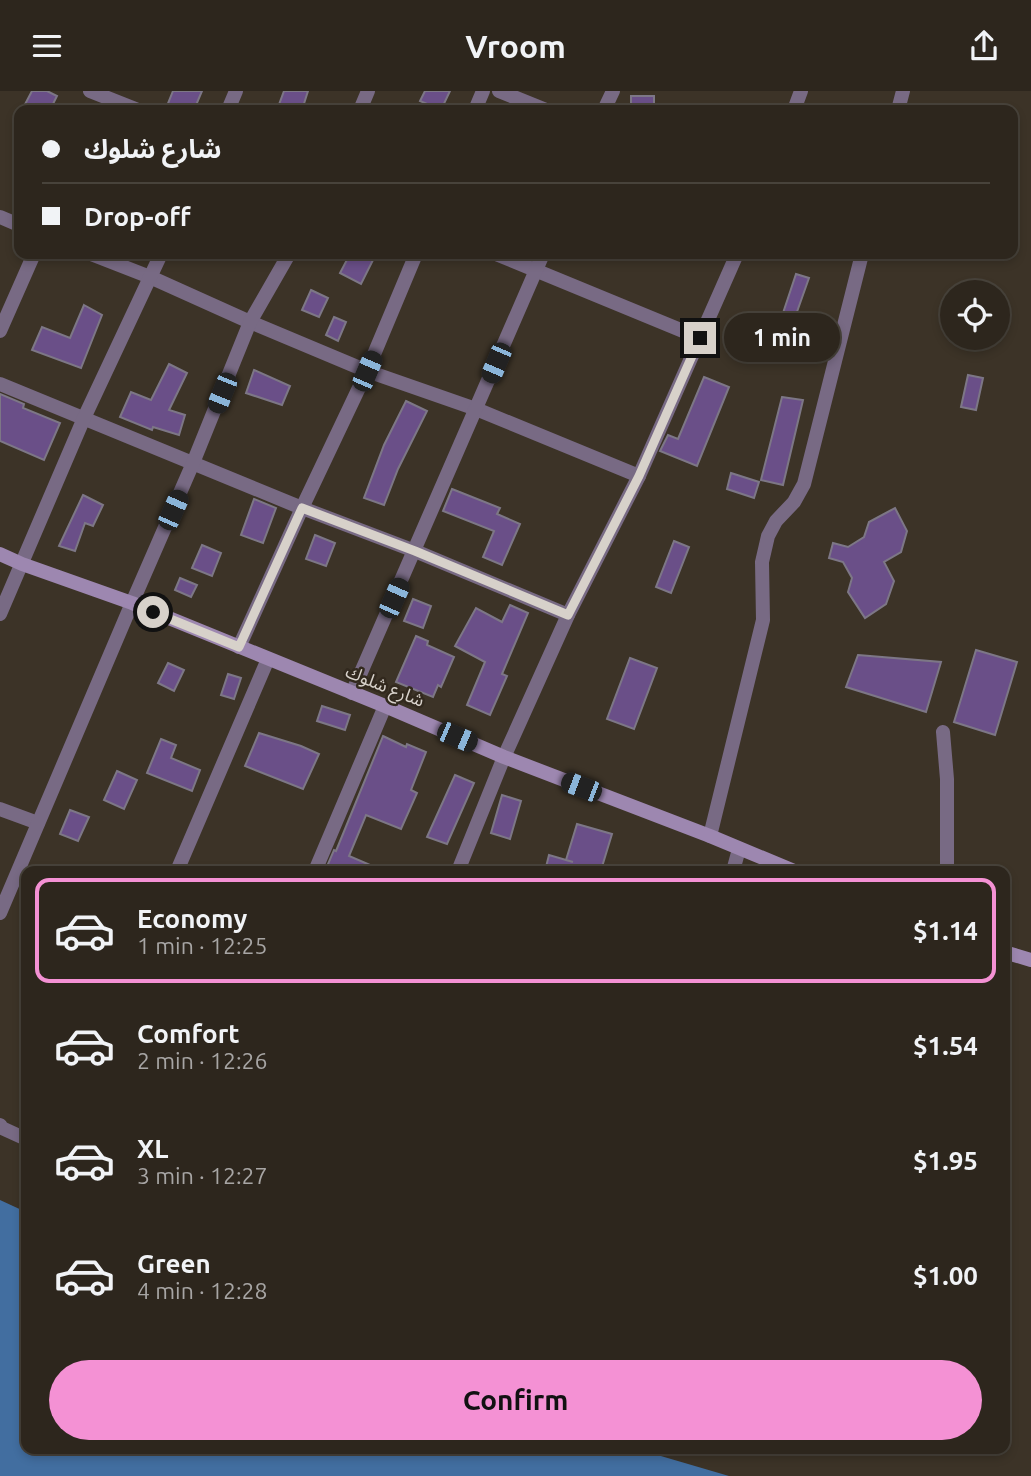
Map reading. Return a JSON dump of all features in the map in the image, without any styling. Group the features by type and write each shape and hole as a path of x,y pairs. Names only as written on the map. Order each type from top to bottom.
{"street":[{"path":"499,91 534,105"},
{"path":"98,92 127,105"},
{"path":"0,331 32,259"},
{"path":"104,259 367,371 476,409 639,476"},
{"path":"0,614 84,418 159,259"},
{"path":"0,913 193,463 250,322 286,259"},
{"path":"239,647 367,371 414,259"},
{"path":"507,259 700,338"},
{"path":"352,693 540,259"},
{"path":"460,866 504,757 568,615 639,476 735,259"},
{"path":"710,836 763,620 762,562 768,536 804,484 861,259"},
{"path":"0,383 568,615"},
{"name":"شارع شلوك","path":"0,554 132,603 504,757 782,866"},
{"path":"179,866 268,659"},
{"path":"317,866 385,706"},
{"path":"943,732 947,779 947,866"},
{"path":"0,809 38,823"},
{"path":"734,866 739,849"},
{"path":"1010,954 1031,960"},
{"path":"0,1125 21,1137"}],"water":[{"path":"0,1200 21,1210 21,1454 654,1454 729,1476 0,1476"}],"building":[{"path":"32,91 47,91 57,96 52,105 25,105"},
{"path":"173,91 202,91 196,105 167,105"},
{"path":"284,91 308,91 304,105 279,105"},
{"path":"425,91 450,91 443,105 429,105 420,101"},
{"path":"631,96 654,96 654,105 631,105"},
{"path":"347,259 374,259 361,284 340,273"},
{"path":"796,274 809,278 793,323 781,319"},
{"path":"311,290 328,298 319,317 302,310"},
{"path":"84,305 102,315 81,368 32,350 42,327 70,338"},
{"path":"334,317 346,322 338,341 326,335"},
{"path":"169,364 187,373 169,410 185,415 179,435 153,427 152,430 120,417 131,392 151,400"},
{"path":"254,370 290,386 282,405 246,393"},
{"path":"968,375 983,378 976,410 961,407"},
{"path":"704,377 729,387 697,466 660,451 668,435 678,439"},
{"path":"0,394 24,404 23,408 60,423 44,460 0,441"},
{"path":"782,397 803,400 783,485 761,480"},
{"path":"406,401 427,411 398,469 384,505 364,498 384,445"},
{"path":"731,473 759,482 754,498 727,489"},
{"path":"452,489 500,508 497,514 520,524 502,565 483,557 494,531 443,511"},
{"path":"83,495 103,505 93,526 85,523 75,551 59,546"},
{"path":"254,499 276,508 263,543 241,535"},
{"path":"895,508 907,531 901,552 884,562 894,581 886,604 865,618 848,592 852,578 843,562 829,558 833,543 848,547 864,537 869,522"},
{"path":"315,535 335,543 326,566 306,559"},
{"path":"674,541 689,547 671,593 656,587"},
{"path":"202,545 221,553 212,576 192,568"},
{"path":"180,578 197,585 191,597 175,590"},
{"path":"413,599 431,606 423,628 404,621"},
{"path":"510,605 528,613 502,674 507,676 490,715 467,705 485,662 455,646 476,608 502,622"},
{"path":"416,636 428,641 427,645 454,657 441,687 438,685 433,697 396,682"},
{"path":"976,650 1017,662 995,735 954,722"},
{"path":"858,655 941,662 926,712 846,687"},
{"path":"630,658 657,668 634,729 607,719"},
{"path":"168,663 184,670 174,691 158,683"},
{"path":"228,674 241,678 234,699 221,695"},
{"path":"322,706 350,715 345,730 317,721"},
{"path":"259,733 319,754 303,789 245,766"},
{"path":"383,736 406,747 407,744 426,752 411,790 417,793 401,829 366,815 349,856 372,866 327,866 334,850 336,851"},
{"path":"161,739 176,745 171,758 200,770 192,791 147,773"},
{"path":"117,771 137,780 124,809 104,800"},
{"path":"455,775 474,783 447,844 427,837"},
{"path":"502,795 521,801 510,839 491,833"},
{"path":"70,810 89,817 78,841 60,834"},
{"path":"577,824 612,834 602,866 546,866 549,855 566,860"}],"route":[{"path":"153,612 239,647 302,508 415,551 568,615 639,476 700,338"}]}
